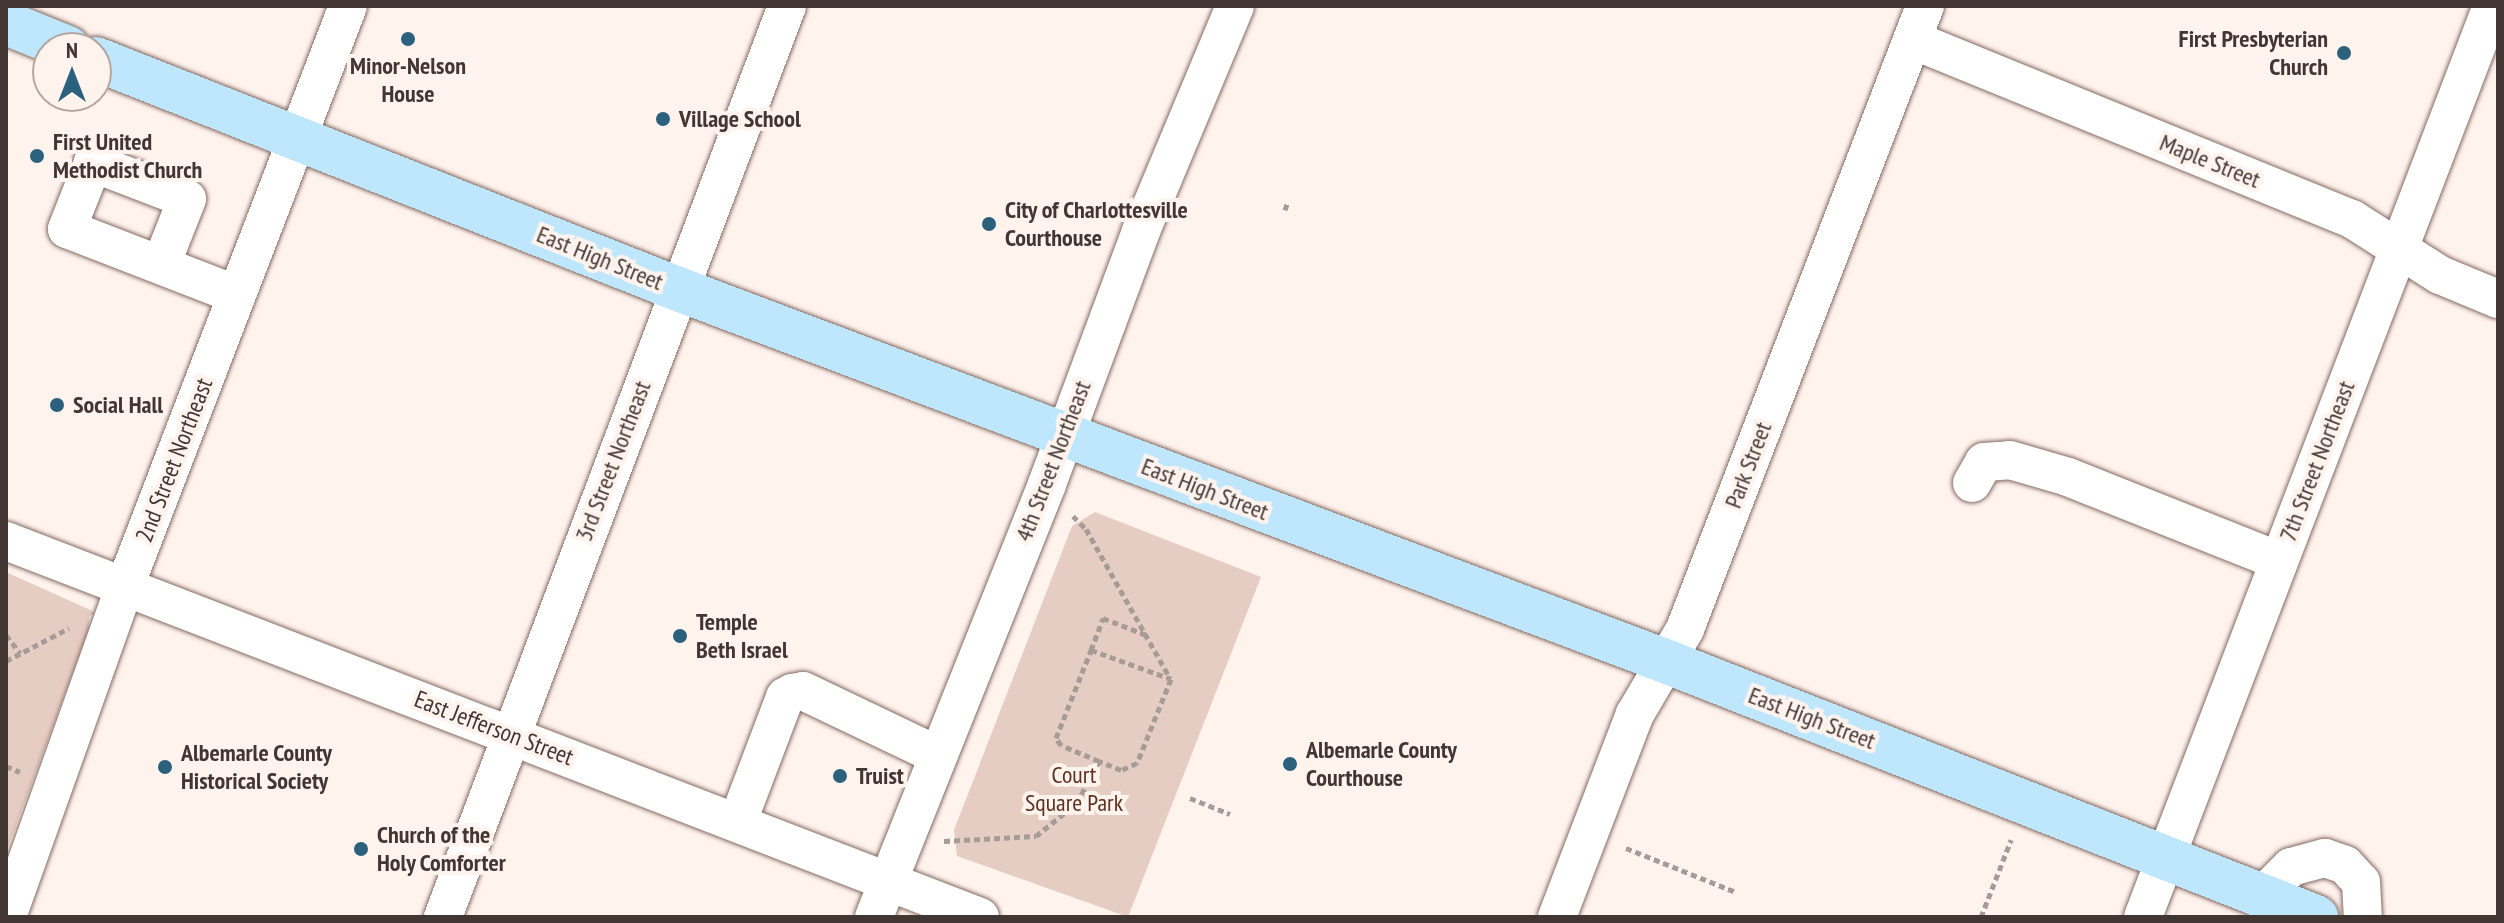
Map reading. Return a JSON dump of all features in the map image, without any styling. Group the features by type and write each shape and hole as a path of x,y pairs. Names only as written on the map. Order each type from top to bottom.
{"main road":[{"path":"6,23 32,33"},
{"name":"East High Street","path":"112,65 678,289 1062,437 1665,661 2316,917"}],"street":[{"name":"2nd Street Northeast","path":"7,917 125,586 237,295 301,140 348,6"},
{"name":"3rd Street Northeast","path":"443,917 509,734 787,6"},
{"name":"4th Street Northeast","path":"874,917 935,754 1235,6"},
{"name":"7th Street Northeast","path":"2143,917 2492,6"},
{"name":"Maple Street","path":"1919,23 2352,219 2440,275 2498,299"},
{"name":"Park Street","path":"1557,917 1635,714 1685,629 1919,23"},
{"path":"161,265 237,295"},
{"path":"1972,483 1984,462 2010,460 2068,477 2279,561"},
{"name":"East Jefferson Street","path":"6,541 738,821 980,917"},
{"path":"738,821 785,697 792,693 803,691 935,754"},
{"path":"2262,896 2291,867 2325,858 2345,865 2361,882 2363,917"}],"path":[{"path":"1285,210 1288,201"},
{"path":"1072,515 1086,529 1149,636 1171,679 1137,763 1121,770 1061,745 1056,738 1103,618 1149,636"},
{"path":"6,661 84,620"},
{"path":"6,635 20,653"},
{"path":"1091,650 1171,679"},
{"path":"941,841 1036,836 1077,803 1099,761"},
{"path":"1190,798 1230,814"},
{"path":"1981,917 2014,833"},
{"path":"1626,848 1736,892"}],"green space":[{"name":"Court Square Park","path":"1095,512 1261,577 1128,917 957,856 954,830 1072,526"},
{"path":"6,572 97,613 89,616 89,629 6,852"}],"place":[{"name":"Minor-Nelson House","path":"408,39"},
{"name":"First Presbyterian Church","path":"2344,53"},
{"name":"Village School","path":"663,119"},
{"name":"First United Methodist Church","path":"37,156"},
{"name":"City of Charlottesville Courthouse","path":"989,224"},
{"name":"Social Hall","path":"57,405"},
{"name":"Temple Beth Israel","path":"680,636"},
{"name":"Albemarle County Courthouse","path":"1290,764"},
{"name":"Albemarle County Historical Society","path":"165,767"},
{"name":"Truist","path":"840,776"},
{"name":"Church of the Holy Comforter","path":"361,849"}]}
